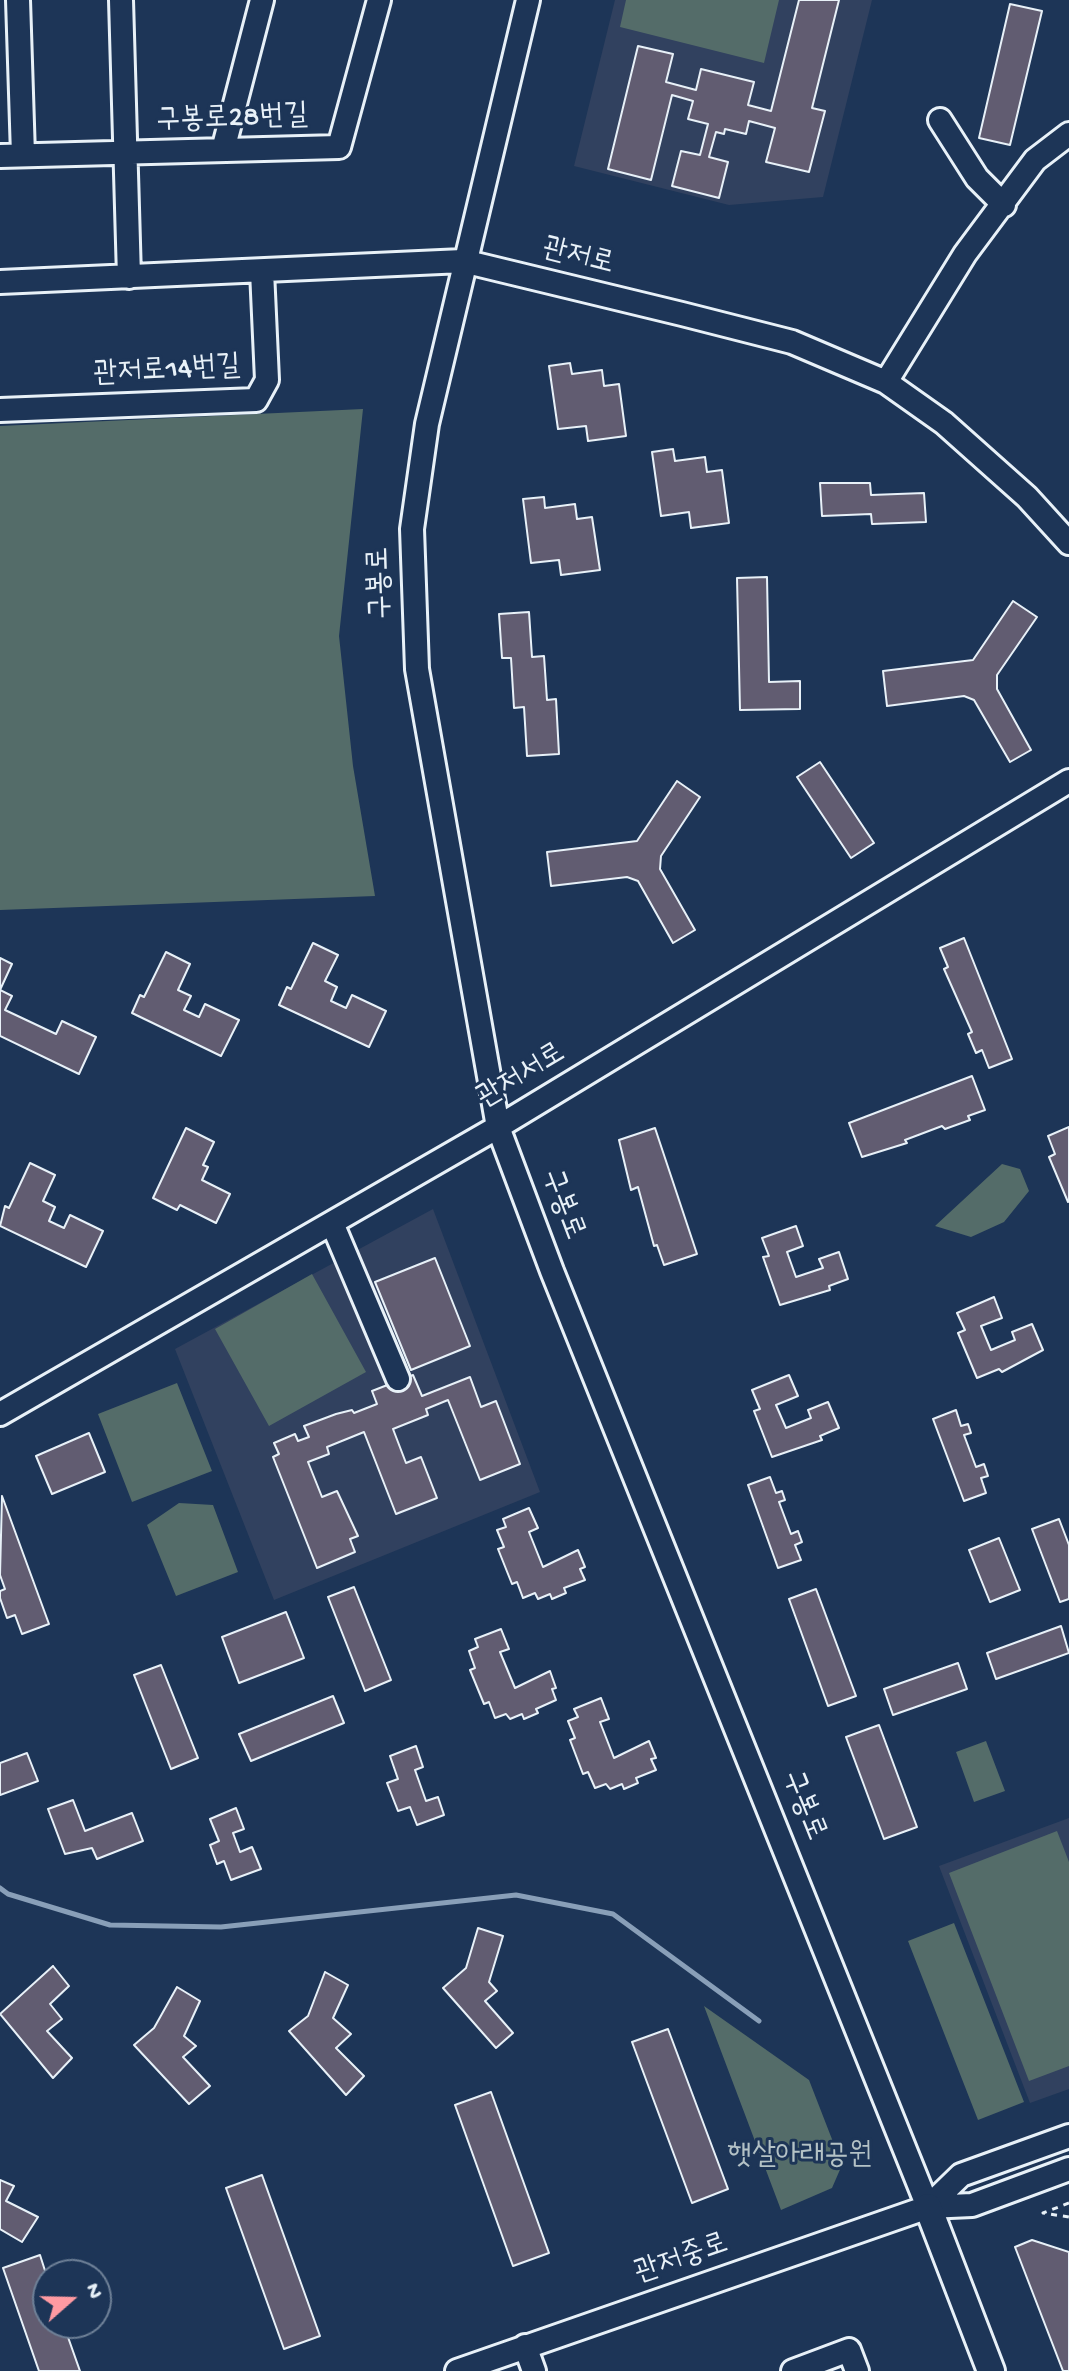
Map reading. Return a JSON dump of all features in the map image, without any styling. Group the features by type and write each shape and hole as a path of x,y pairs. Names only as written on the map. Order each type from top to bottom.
{"main road":[{"name":"구봉로","path":"928,2207 991,2371"}],"street":[{"path":"18,0 23,155"},
{"name":"구봉로28번길","path":"121,0 129,277"},
{"path":"223,150 262,0"},
{"name":"구봉로28번길","path":"0,156 339,147 379,0"},
{"name":"구봉로","path":"528,0 463,261 427,424 412,529 417,669 498,1127 552,1271 928,2207"},
{"path":"940,120 977,178 1004,205"},
{"path":"886,382 965,254 1035,160 1069,134"},
{"name":"관저로","path":"0,282 463,261 792,342 886,382 944,423 1027,497 1069,543"},
{"name":"관저로14번길","path":"0,410 256,400 267,380 262,271"},
{"name":"관저서로","path":"0,1414 498,1127 1069,781"},
{"path":"332,1223 398,1379"},
{"name":"관저중로","path":"928,2207 961,2175 1069,2136"},
{"name":"관저중로","path":"457,2371 928,2207 972,2205 1069,2169"},
{"path":"525,2346 534,2371"},
{"path":"793,2371 849,2350 857,2371"}],"path":[{"path":"1069,2203 1043,2213 1069,2217"}],"shaded area":[{"path":"615,0 872,0 823,197 729,205 574,166"},
{"path":"433,1209 540,1492 274,1600 175,1349"},
{"path":"1069,1818 1069,2089 1030,2103 939,1866"}],"green space":[{"path":"626,0 779,0 764,63 620,27"},
{"path":"363,409 339,636 353,766 375,896 0,910 0,426"},
{"path":"1002,1164 1020,1169 1029,1191 1004,1222 971,1237 935,1226"},
{"path":"312,1274 366,1372 269,1426 215,1329"},
{"path":"177,1383 212,1471 132,1502 98,1414"},
{"path":"179,1503 213,1505 238,1572 176,1596 147,1525"},
{"path":"986,1741 1005,1791 974,1802 956,1752"},
{"path":"1057,1831 1069,1862 1069,2066 1029,2081 949,1873"},
{"path":"954,1923 1024,2102 978,2120 908,1941"},
{"name":"햇살아래공원","path":"704,2006 809,2080 842,2165 832,2188 781,2210"}],"building":[{"path":"799,0 839,0 812,108 825,111 809,172 766,162 775,128 749,121 746,134 725,129 724,134 716,132 709,157 728,162 719,198 672,186 681,151 700,155 708,124 688,119 693,101 672,95 651,180 608,169 638,46 673,54 666,82 696,90 701,69 754,82 748,105 771,111"},
{"path":"1010,4 1042,11 1010,145 979,138"},
{"path":"570,363 572,374 602,370 604,386 619,384 626,436 588,441 586,426 558,429 549,366"},
{"path":"673,449 675,461 705,457 707,472 722,470 729,523 691,528 689,512 661,516 652,452"},
{"path":"820,483 870,483 871,495 924,493 926,522 872,524 871,514 822,516"},
{"path":"544,497 545,508 575,504 577,519 592,517 600,570 561,575 559,560 531,563 523,499"},
{"path":"767,577 769,682 800,681 800,709 740,710 737,578"},
{"path":"1013,601 1037,617 997,675 997,689 1031,750 1010,762 974,700 964,696 887,706 883,671 973,660"},
{"path":"529,612 532,657 544,656 547,700 556,699 559,754 527,756 524,707 514,708 511,658 502,658 499,614"},
{"path":"820,762 874,843 851,858 797,777"},
{"path":"677,781 700,797 661,856 660,869 695,930 673,943 638,881 627,877 551,886 547,852 637,841"},
{"path":"964,938 1012,1059 989,1068 982,1050 976,1053 968,1034 972,1032 944,969 948,967 940,948"},
{"path":"313,943 338,955 325,981 337,987 331,1001 346,1008 352,995 386,1011 369,1047 279,1005 287,987 291,989"},
{"path":"166,952 190,964 178,990 191,996 184,1010 199,1017 205,1004 239,1020 221,1056 132,1013 140,995 144,997"},
{"path":"0,958 12,964 0,990"},
{"path":"0,990 12,996 5,1010 56,1034 62,1021 96,1037 79,1074 0,1036"},
{"path":"972,1076 985,1110 968,1116 970,1120 945,1129 942,1126 905,1140 907,1143 862,1157 849,1123"},
{"path":"1069,1127 1068,1202 1049,1157 1055,1154 1048,1136"},
{"path":"186,1128 214,1142 203,1165 208,1167 202,1180 230,1194 216,1223 180,1205 177,1210 153,1198"},
{"path":"655,1128 697,1254 664,1265 657,1245 654,1246 638,1187 631,1190 619,1140"},
{"path":"30,1163 55,1175 43,1201 55,1207 49,1221 64,1228 70,1215 103,1231 86,1267 0,1226 5,1206 9,1208"},
{"path":"796,1226 803,1246 787,1252 796,1277 823,1268 819,1259 839,1252 848,1279 829,1286 830,1290 780,1305 763,1257 769,1256 762,1238"},
{"path":"435,1258 470,1346 411,1370 375,1282"},
{"path":"994,1297 1002,1318 981,1326 991,1350 1015,1340 1012,1332 1032,1324 1043,1350 1002,1372 999,1369 977,1378 958,1333 965,1330 957,1313"},
{"path":"413,1375 422,1396 470,1377 481,1407 496,1401 520,1464 480,1480 448,1400 426,1409 428,1415 393,1429 406,1463 421,1457 437,1498 396,1514 364,1432 327,1447 329,1454 308,1462 322,1497 337,1491 358,1536 350,1539 355,1552 317,1568 273,1457 279,1454 274,1443 295,1434 298,1441 309,1437 304,1426 377,1404 372,1391"},
{"path":"789,1375 798,1396 776,1405 786,1428 811,1418 808,1410 828,1402 839,1428 820,1436 822,1440 772,1457 754,1411 760,1409 752,1390"},
{"path":"956,1410 961,1426 968,1424 971,1433 964,1435 976,1467 984,1464 988,1476 981,1478 986,1493 964,1501 933,1419"},
{"path":"89,1433 105,1472 52,1494 36,1456"},
{"path":"770,1477 776,1493 782,1491 785,1500 779,1502 791,1534 798,1531 802,1542 795,1545 801,1560 778,1568 748,1485"},
{"path":"2,1496 49,1624 22,1634 15,1615 7,1618 0,1598 0,1591 5,1589 0,1575"},
{"path":"529,1508 538,1528 529,1532 543,1567 578,1550 585,1567 580,1569 585,1580 564,1588 566,1593 552,1599 550,1594 538,1599 535,1593 523,1598 517,1582 512,1584 498,1549 504,1547 497,1530 506,1527 503,1519"},
{"path":"1059,1519 1069,1545 1069,1599 1060,1602 1032,1529"},
{"path":"999,1538 1020,1590 990,1602 969,1550"},
{"path":"354,1587 391,1680 365,1691 328,1597"},
{"path":"816,1589 856,1696 828,1706 789,1599"},
{"path":"286,1612 304,1658 239,1683 222,1637"},
{"path":"1061,1626 1069,1653 996,1679 987,1653"},
{"path":"501,1629 509,1649 500,1652 515,1688 550,1671 556,1688 552,1689 556,1700 536,1709 538,1713 524,1719 522,1714 510,1719 506,1714 495,1718 489,1702 484,1704 470,1670 475,1668 469,1651 478,1647 475,1639"},
{"path":"958,1663 967,1689 893,1715 884,1689"},
{"path":"161,1665 198,1758 171,1769 134,1675"},
{"path":"333,1696 344,1723 251,1761 239,1734"},
{"path":"601,1698 609,1719 600,1722 614,1758 649,1741 656,1758 651,1759 656,1770 636,1778 638,1783 624,1789 622,1784 610,1789 606,1784 595,1788 588,1772 583,1774 570,1740 575,1738 568,1721 578,1717 574,1709"},
{"path":"879,1725 917,1827 884,1839 846,1737"},
{"path":"416,1746 423,1767 415,1770 426,1801 438,1797 444,1815 417,1825 410,1807 398,1811 387,1783 398,1779 390,1756"},
{"path":"27,1753 38,1781 0,1795 0,1763"},
{"path":"73,1800 85,1831 132,1813 143,1841 97,1859 92,1848 65,1854 48,1809"},
{"path":"236,1808 244,1829 233,1833 240,1852 252,1847 261,1869 231,1880 224,1861 217,1864 210,1845 219,1841 210,1819"},
{"path":"478,1928 503,1936 489,1982 497,1991 485,2001 513,2033 496,2048 443,1988 466,1968"},
{"path":"53,1966 69,1986 50,2004 62,2019 47,2031 72,2058 53,2078 0,2014"},
{"path":"325,1972 348,1985 333,2018 351,2034 336,2048 364,2076 346,2095 289,2031 308,2016"},
{"path":"177,1987 200,2001 184,2036 196,2046 183,2057 210,2086 189,2104 134,2045 154,2028"},
{"path":"668,2029 728,2189 692,2203 632,2042"},
{"path":"491,2092 549,2253 513,2266 455,2105"},
{"path":"262,2175 320,2336 284,2349 226,2188"},
{"path":"0,2180 14,2186 6,2201 38,2217 22,2242 0,2229"},
{"path":"1032,2240 1069,2252 1069,2371 1063,2371 1015,2247"},
{"path":"40,2255 41,2259 32,2259 32,2339 69,2339 80,2371 39,2371 3,2268"}],"waterway":[{"path":"0,1888 8,1894 110,1925 221,1927 516,1895 613,1914 759,2021"}]}
